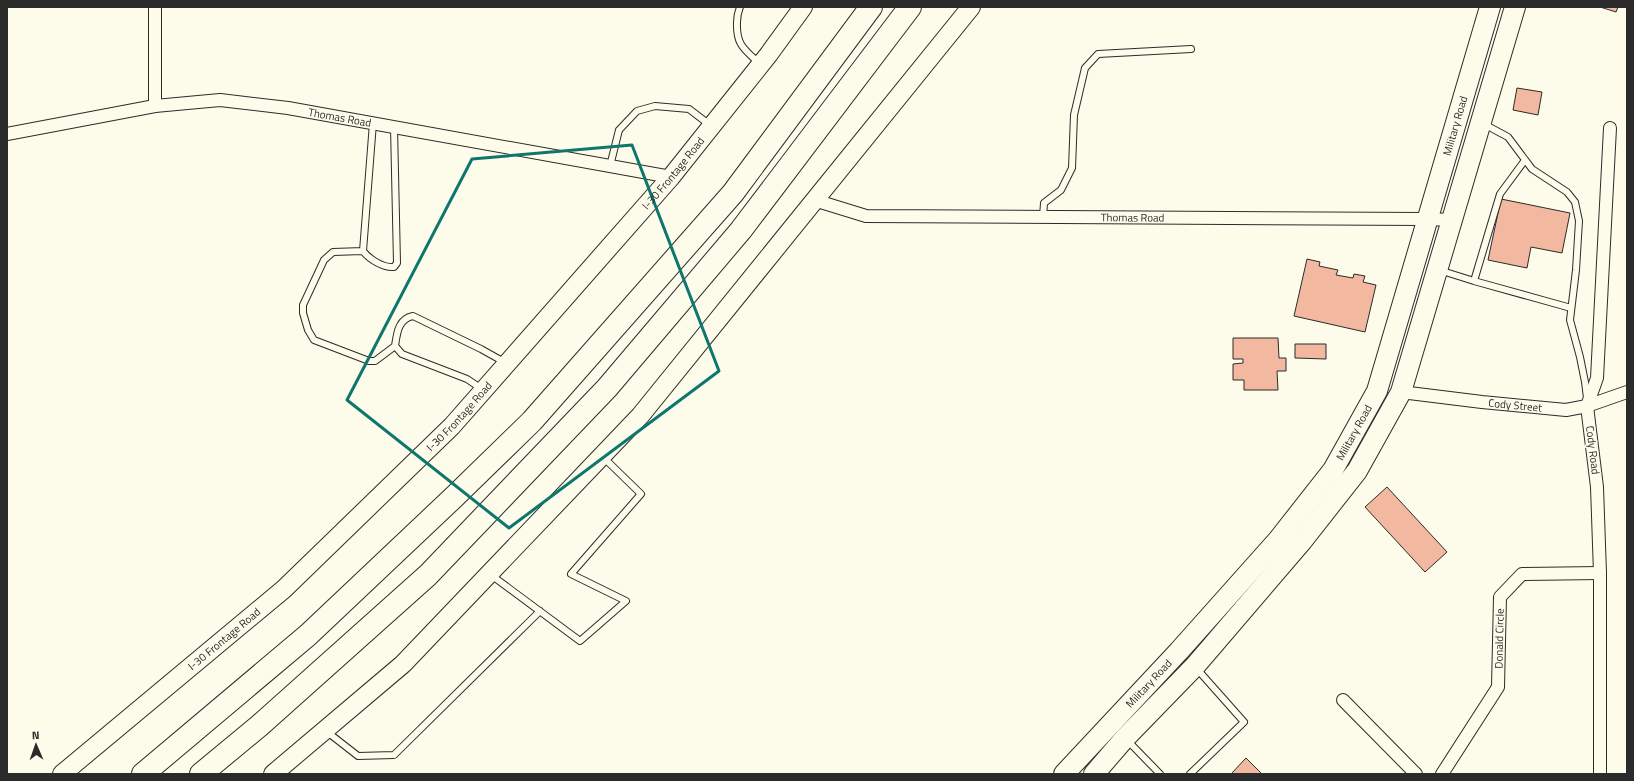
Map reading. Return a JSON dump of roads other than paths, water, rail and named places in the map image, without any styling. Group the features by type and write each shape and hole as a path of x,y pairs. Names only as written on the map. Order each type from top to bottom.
{"highway":[{"path":"143,774 308,635 532,421 733,193 871,7"},
{"path":"202,774 259,726 428,574 607,388 741,230 910,7"}],"main road":[{"name":"I-30 Frontage Road","path":"62,774 284,589 452,426 671,177 760,65 803,7"},
{"path":"273,774 403,664 640,416 971,7"},
{"name":"Military Road","path":"1064,774 1184,645 1278,540 1333,470 1377,391 1490,7"},
{"name":"Military Road","path":"1094,774 1125,738 1195,666 1302,541 1357,471 1401,392 1482,123 1515,7"},
{"path":"1108,726 1125,738"}],"street":[{"path":"155,7 155,106"},
{"name":"Thomas Road","path":"7,134 155,106 220,100 288,108 671,177"},
{"name":"Cody Road","path":"1600,774 1600,573 1597,487 1587,406 1597,378 1610,128"},
{"name":"Thomas Road","path":"814,200 866,216 1427,218 1453,220"},
{"name":"Cody Street","path":"1401,392 1566,410 1587,406 1627,392"},
{"name":"Donald Circle","path":"1442,774 1498,687 1500,597 1522,574 1600,573"},
{"path":"1343,700 1416,774"}],"lane":[{"path":"740,7 738,12 736,36 744,50 760,65"},
{"path":"1043,217 1044,203 1061,190 1072,168 1074,115 1085,68 1098,54 1191,49"},
{"path":"610,166 619,130 637,112 655,106 689,108 711,126"},
{"path":"373,123 363,251 368,258 390,267 394,266 397,262 394,127"},
{"path":"1482,123 1508,137 1532,168 1567,192 1575,202 1579,221 1576,270 1570,320 1585,382 1587,406"},
{"path":"1474,281 1500,194 1525,160"},
{"path":"363,251 333,252 324,260 303,305 303,313 308,330 314,340 370,361 375,361 395,346 397,331 401,323 407,317 413,316 481,349 507,364"},
{"path":"1438,270 1571,308"},
{"path":"395,346 402,354 467,379 484,390"},
{"path":"489,573 580,641 626,601 571,574 641,494 602,456"},
{"path":"324,730 358,756 394,755 540,611"},
{"path":"1190,774 1244,722 1195,666"},
{"path":"1125,738 1160,774"}]}
